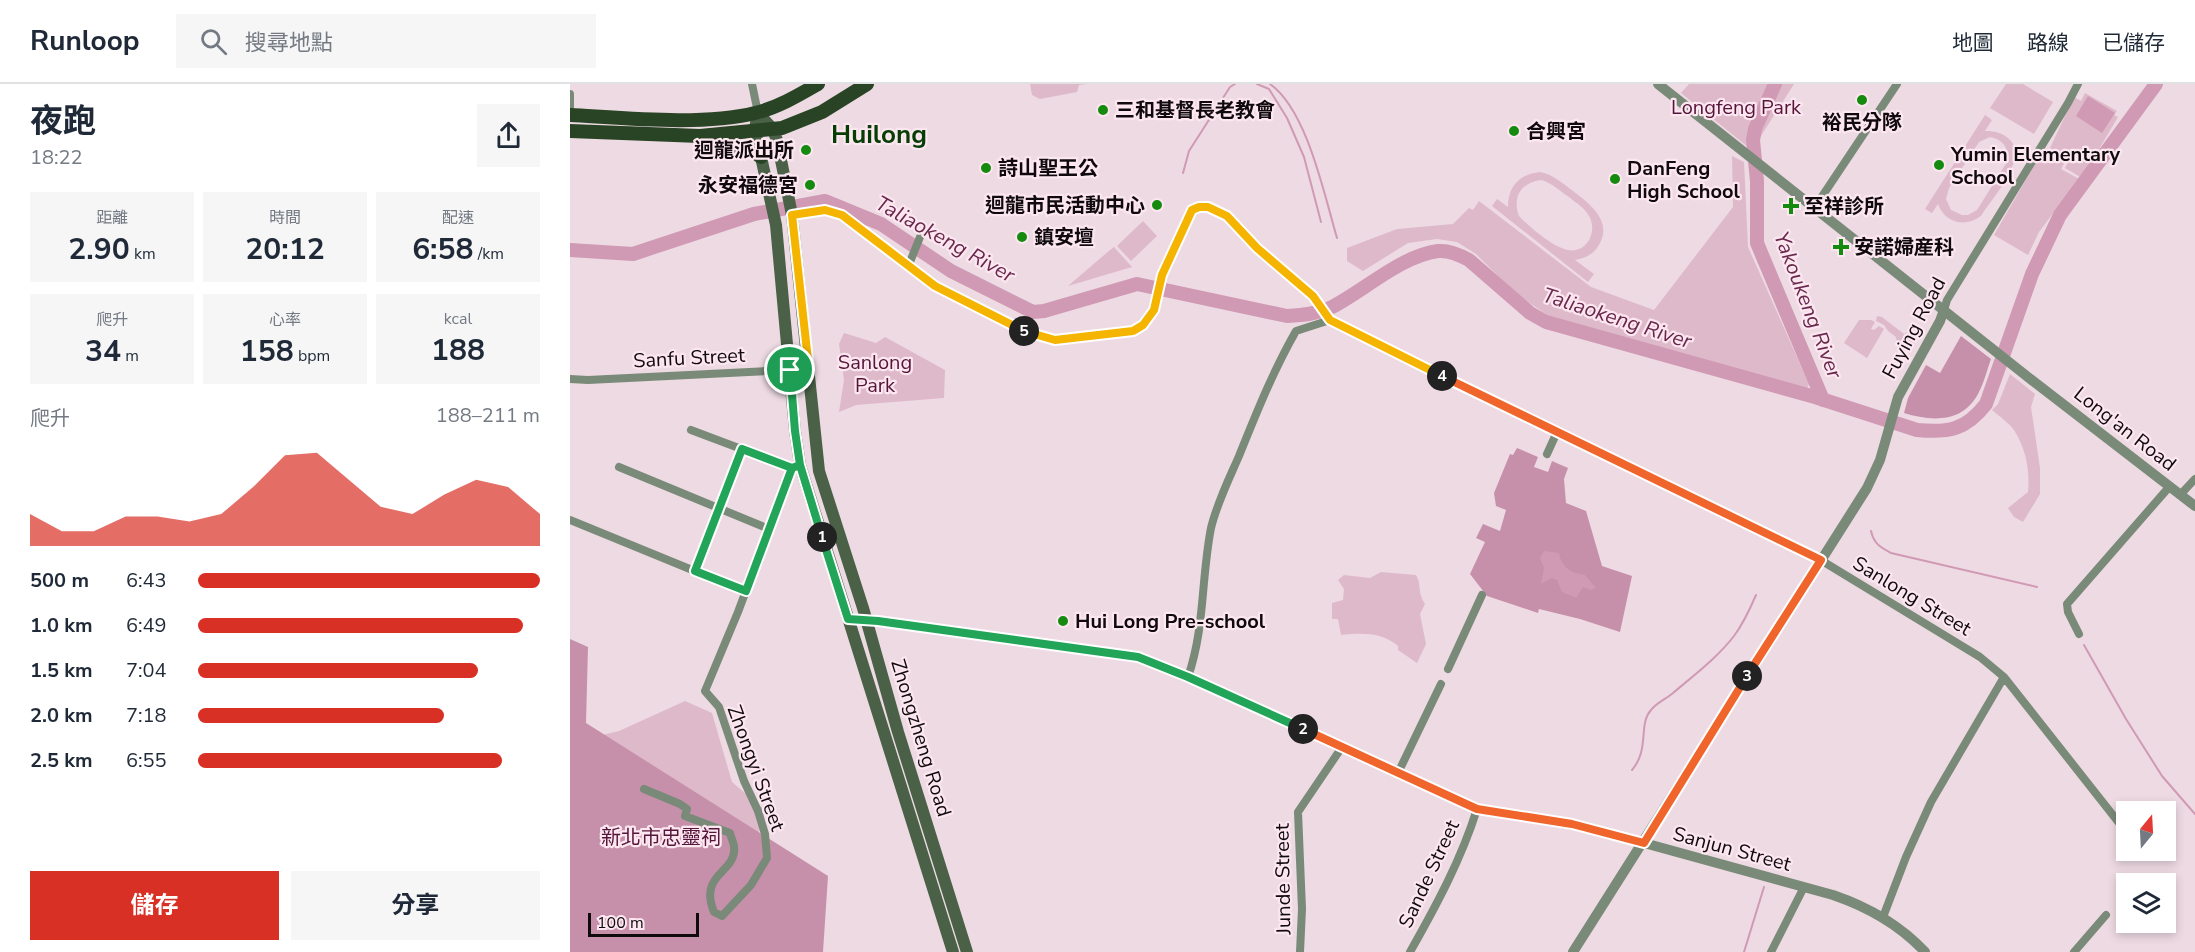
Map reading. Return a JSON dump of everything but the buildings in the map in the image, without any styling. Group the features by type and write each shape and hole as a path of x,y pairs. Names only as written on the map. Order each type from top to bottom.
{"main road":[{"path":"570,115 675,119 730,117 757,108 780,104 818,84"},
{"path":"570,131 709,136 782,128 822,112 867,84"},
{"path":"757,108 772,128"},
{"path":"757,108 755,130 761,157"},
{"name":"Zhongzheng Road","path":"772,128 777,140 792,215 818,462 826,496 967,952"},
{"path":"668,135 701,143 741,146 761,157"},
{"name":"Zhongzheng Road","path":"761,157 775,217 790,370 796,466 848,619 953,952"},
{"path":"796,466 818,462"},
{"path":"848,619 866,620"}],"street":[{"path":"752,84 757,108"},
{"path":"1658,84 1944,310"},
{"path":"1815,207 1898,84"},
{"name":"Fuying Road","path":"1573,952 1644,843 1876,472 1894,405 1940,321 1947,300 2078,84"},
{"path":"570,94 570,115"},
{"path":"792,215 825,210 842,215 935,286 1030,334 1055,340 1133,331 1143,325 1150,318 1162,275 1192,210 1199,207 1208,207 1227,216 1257,248 1313,296 1328,318 1296,331 1257,412 1220,499 1211,529 1204,573 1198,645 1188,677"},
{"path":"908,267 920,237"},
{"name":"Long'an Road","path":"1944,310 2195,506"},
{"name":"Sanlong Street","path":"1328,318 1821,560 1980,657 2004,677 2116,819"},
{"name":"Sanfu Street","path":"570,379 809,369"},
{"path":"691,430 796,466"},
{"path":"1547,454 1557,432"},
{"path":"695,571 742,449"},
{"name":"Zhongyi Street","path":"644,789 680,804 687,809 685,816 730,833 735,849 730,862 716,877 710,888 709,901 714,912 722,916 751,885 767,858 765,834 719,707 705,692 796,466"},
{"path":"619,467 769,529"},
{"path":"2180,495 2195,479"},
{"path":"2079,634 2068,612 2067,604 2170,486"},
{"path":"570,520 746,591"},
{"path":"1448,669 1482,595"},
{"name":"Sanjun Street","path":"866,620 1138,657 1188,677 1477,809 1572,824 1804,887 1858,904 1883,917 1915,941 1925,952"},
{"path":"1883,917 1906,857 1931,802 2004,677"},
{"path":"1398,773 1441,684"},
{"name":"Junde Street","path":"1300,952 1302,909 1298,812 1342,747"},
{"name":"Sande Street","path":"1410,952 1432,914 1466,842 1477,809"},
{"path":"1771,952 1804,887"},
{"path":"2074,952 2106,915"}],"green space":[{"path":"1030,84 1087,84 1079,85 1077,92 1040,99 1032,95"},
{"name":"Longfeng Park","path":"1689,84 1794,84 1759,139 1758,133 1772,101 1764,98 1750,133 1748,147 1681,93"},
{"path":"2006,84 2023,84 2053,102 2034,134 1990,108"},
{"path":"2085,93 2117,111 2114,115 2118,117 2082,178 2065,168 2070,159 2050,148 2074,97 2081,101"},
{"path":"1985,115 1992,120 1985,131 2005,136 2015,149 2015,159 2000,190 1981,216 1969,222 1956,222 1950,219 1945,216 1938,204 1932,213 1925,209","holes":["1990,137 2004,145 2008,157 2007,162 1977,210 1968,215 1951,210 1946,199 1949,188 1979,142"]},
{"path":"2044,148 2066,160 2061,169 2079,179 2039,232 2028,255 1994,235"},
{"path":"1732,156 1744,162 1748,247 1809,384 1807,389 1555,320 1516,294 1476,254 1457,242 1437,239 1408,243 1363,271 1347,261 1347,248 1397,229 1453,224 1469,208 1473,210 1479,201 1591,287 1654,310 1733,207"},
{"path":"1540,172 1558,180 1598,214 1603,228 1603,236 1599,245 1588,256 1575,260 1594,274 1588,282 1492,206 1497,199 1508,207 1513,187 1521,178","holes":["1535,181 1546,182 1580,206 1589,216 1591,234 1589,240 1581,248 1568,250 1556,245 1535,231 1519,216 1517,203 1520,192"]},
{"path":"1037,195 1039,199 1030,206 1018,201 1019,198"},
{"path":"1143,221 1157,236 1131,261 1117,246"},
{"path":"1114,247 1132,267 1068,286 1110,250"},
{"path":"1877,316 1882,317 1904,334 1910,331 1918,336 1909,352 1897,344 1896,337 1884,325 1876,321"},
{"path":"1859,320 1875,322 1871,329 1874,330 1879,326 1884,329 1867,358 1844,343"},
{"name":"Sanlong Park","path":"844,333 876,343 885,337 945,370 944,398 856,405 839,412 844,380 839,344"},
{"path":"1961,336 1991,359 1980,390 1971,404 1963,411 1945,418 1924,418 1904,413 1908,398 1926,365 1940,373"},
{"path":"2010,374 2035,394 2031,407 2040,468 2040,494 2023,522 2014,517 2008,508 2028,492 2028,468 2024,452 2014,430 1992,410 1998,404"},
{"path":"1517,448 1538,457 1534,467 1548,472 1552,461 1568,468 1564,479 1566,503 1586,511 1602,566 1632,576 1620,632 1539,609 1538,613 1487,596 1470,574 1485,542 1476,538 1483,524 1500,531 1506,510 1496,506 1494,493 1510,454 1513,455"},
{"path":"1381,572 1416,575 1418,579 1425,604 1420,614 1426,644 1417,663 1398,650 1398,646 1392,641 1385,638 1364,634 1341,635 1338,619 1332,619 1332,603 1343,600 1344,589 1338,580 1344,575 1370,578"},
{"name":"新北市忠靈祠","path":"570,639 588,647 586,723 828,876 823,952 570,952"},
{"name":"新北市忠靈祠","path":"685,701 712,713 732,782 765,810 749,870 579,952 570,704 590,738 619,731"}],"shaded area":[{"path":"2088,96 2115,113 2102,133 2076,116"},
{"path":"1544,551 1559,553 1568,569 1585,575 1596,588 1591,590 1583,587 1576,598 1562,592 1557,580 1551,578 1541,584 1544,568 1540,558"}],"waterway":[{"path":"1183,173 1189,151 1230,87 1235,84"},
{"path":"1257,84 1269,89 1287,118 1304,157 1321,222"},
{"path":"1270,84 1283,96 1304,133 1313,154 1337,238"},
{"name":"Yakoukeng River","path":"1775,84 1755,129 1753,140 1757,181 1757,243 1823,400"},
{"name":"Taliaokeng River","path":"570,250 633,254 754,214 825,201 881,224 951,271 1033,312 1044,311 1137,284 1287,316 1310,314 1332,307 1410,259 1424,254 1446,251 1469,260 1530,313 1546,322 1815,397 1917,430 1938,431 1964,424 1979,413 1986,404 2032,274 2060,215 2156,84"},
{"path":"1871,531 1878,545 1891,553 2037,587"},
{"path":"1632,770 1641,754 1645,722 1651,710 1697,673 1728,644 1756,595"},
{"path":"2084,645 2162,776 2195,814"},
{"path":"1744,952 1764,887"}],"place":[{"name":"裕民分隊","path":"1862,100"},
{"name":"三和基督長老教會","path":"1103,110"},
{"name":"合興宮","path":"1514,131"},
{"name":"迴龍派出所","path":"806,150"},
{"name":"Yumin Elementary School","path":"1939,165"},
{"name":"詩山聖王公","path":"986,168"},
{"name":"DanFeng High School","path":"1615,179"},
{"name":"永安福德宮","path":"810,185"},
{"name":"迴龍市民活動中心","path":"1157,205"},
{"name":"至祥診所","path":"1791,206"},
{"name":"鎮安壇","path":"1022,237"},
{"name":"安諾婦産科","path":"1841,247"},
{"name":"Hui Long Pre-school","path":"1063,621"}],"district":[{"name":"Huilong","path":"879,134"}],"route":[{"path":"790,370 800,465 792,468 746,591 695,571 742,449 792,468 796,466 800,465 848,619 878,621 1138,657 1199,682 1477,809 1572,824 1644,843 1821,560 1330,320 1313,296 1257,248 1236,224 1227,216 1208,207 1192,210 1162,275 1154,310 1143,325 1133,331 1055,340 1030,334 935,286 842,215 825,210 792,215 809,369 790,370"}]}
